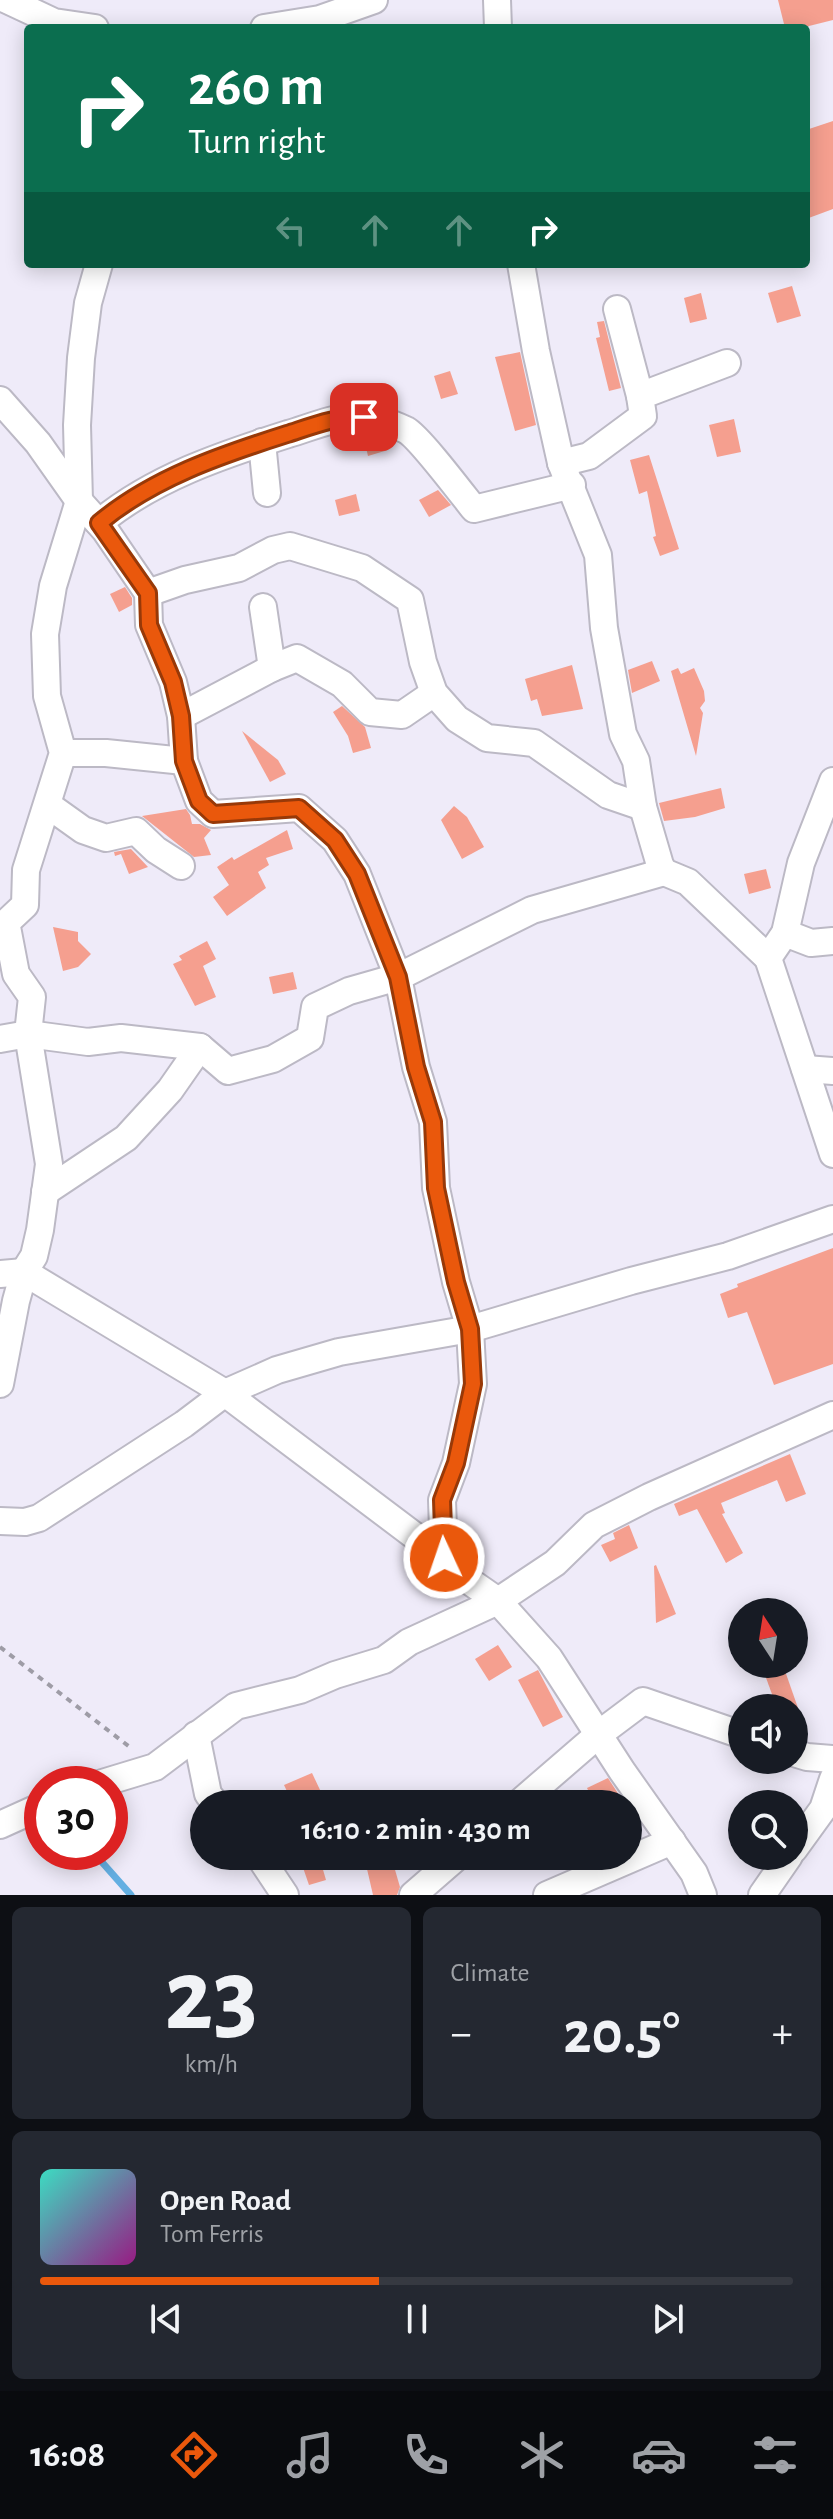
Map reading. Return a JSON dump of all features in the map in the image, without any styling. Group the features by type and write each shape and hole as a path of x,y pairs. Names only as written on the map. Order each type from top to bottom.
{"street":[{"path":"7,0 54,22 68,24"},
{"path":"289,24 320,19 374,0"},
{"path":"497,0 498,24"},
{"path":"12,1273 34,1256 49,1164 28,1034 32,997 16,974 7,927 9,920 25,905 26,870 63,753 47,696 45,634 53,586 79,501 77,425 81,358 88,303 98,268"},
{"path":"522,268 536,351 567,474 598,555 604,628 623,734 636,761 643,807 660,865 664,872 688,882 768,958 833,1154"},
{"path":"99,523 126,503 191,468 333,420 364,417 410,431 474,509 567,474 643,416 617,309"},
{"path":"640,396 727,363"},
{"path":"0,400 38,443 148,593 149,625 173,682 181,716 184,761 199,801 213,814 299,808 332,836 357,874 398,977 416,1067 433,1122 436,1188 456,1282 470,1329 473,1384 456,1463 442,1500 444,1558"},
{"path":"262,442 267,493"},
{"path":"148,593 185,580 239,568 273,550 290,546 355,566 410,600 423,662 434,693 464,726 487,738 534,743 608,795 643,807"},
{"path":"263,607 272,668"},
{"path":"181,716 297,658 342,684 370,712 402,715 434,693"},
{"path":"63,753 106,753 184,761"},
{"path":"768,958 785,933 801,863 822,830 833,781"},
{"path":"48,805 83,830 106,838 136,831 156,850 181,866"},
{"path":"0,1039 28,1034 88,1042 121,1038 200,1047 228,1071 273,1059 310,1038 315,1007 349,991 398,977 532,910 664,872"},
{"path":"785,933 811,943 833,941"},
{"path":"45,1192 126,1138 170,1090 200,1047"},
{"path":"805,1069 833,1071"},
{"path":"0,1521 25,1522 39,1518 184,1424 225,1393 301,1362 339,1352 470,1329 728,1256 833,1219"},
{"path":"0,1384 16,1301 12,1273"},
{"path":"12,1273 225,1393 444,1558 449,1567 498,1601 549,1658 694,1873 703,1895"},
{"path":"128,1775 155,1767 236,1706 300,1690 335,1675 372,1665 409,1642 498,1601 555,1563 594,1525 649,1497 833,1415"},
{"path":"534,1790 643,1701 728,1730"},
{"path":"196,1735 207,1790"},
{"path":"808,1757 833,1759"},
{"path":"808,1830 823,1809 833,1779"},
{"path":"0,1803 24,1804"},
{"path":"0,1825 24,1814"},
{"path":"547,1895 672,1841"},
{"path":"268,1870 285,1895"},
{"path":"413,1895 442,1870"},
{"path":"762,1895 779,1870"}],"path":[{"path":"0,1647 155,1767"}],"building":[{"path":"778,0 833,0 833,20 810,26 784,24"},
{"path":"833,121 833,209 810,218 810,129"},
{"path":"792,286 801,316 777,323 768,293"},
{"path":"701,293 707,319 690,323 684,298"},
{"path":"604,321 621,388 609,391 596,338 600,337 597,322"},
{"path":"520,352 536,425 515,431 495,357"},
{"path":"450,371 458,394 441,399 434,376"},
{"path":"734,419 741,452 717,457 709,425"},
{"path":"363,435 386,439 388,450 368,456"},
{"path":"649,455 679,549 660,556 653,537 656,536 647,491 639,494 630,460"},
{"path":"438,490 451,505 429,517 419,500"},
{"path":"356,494 360,511 339,516 335,500"},
{"path":"125,587 132,598 132,605 119,612 110,594"},
{"path":"652,661 660,681 632,693 628,670"},
{"path":"572,665 583,709 542,716 537,699 531,701 525,679"},
{"path":"678,668 681,674 694,668 704,691 696,756 671,671"},
{"path":"342,706 365,727 371,748 353,753 348,736 333,712"},
{"path":"242,731 278,760 286,774 270,782"},
{"path":"721,788 725,808 695,817 664,821 659,803"},
{"path":"454,806 467,817 484,847 462,859 441,820"},
{"path":"186,809 192,824 200,824 211,830 204,838 211,855 194,857 142,816"},
{"path":"287,830 293,849 266,858 269,865 258,872 266,888 227,916 213,897 229,885 217,867"},
{"path":"131,849 148,867 129,874 121,854 115,856 114,852"},
{"path":"766,869 771,888 749,894 744,874"},
{"path":"53,927 78,932 78,941 91,954 78,967 63,971"},
{"path":"207,941 216,959 203,966 216,997 195,1006 173,964 182,960 179,956"},
{"path":"293,972 297,989 273,994 269,977"},
{"path":"833,1248 833,1364 774,1385 747,1312 728,1318 720,1294 738,1287 737,1284"},
{"path":"790,1454 806,1494 786,1502 777,1480 721,1503 725,1513 722,1514 743,1553 726,1563 697,1509 679,1516 674,1504"},
{"path":"629,1525 638,1548 610,1562 601,1545 615,1539 613,1533"},
{"path":"654,1566 676,1614 656,1623"},
{"path":"498,1645 512,1667 489,1681 475,1659"},
{"path":"538,1670 563,1717 543,1727 518,1680"},
{"path":"766,1678 788,1678 793,1694 772,1694"},
{"path":"312,1773 320,1790 286,1790 284,1785"},
{"path":"608,1778 615,1790 588,1790"},
{"path":"304,1870 323,1870 326,1880 309,1885"},
{"path":"367,1870 395,1870 400,1887 397,1895 373,1895"}],"waterway":[{"path":"109,1870 131,1895"}],"route":[{"path":"364,417 333,420 191,468 126,503 99,523 148,593 149,625 173,682 181,716 184,761 199,801 213,814 299,808 332,836 357,874 398,977 416,1067 433,1122 436,1188 456,1282 470,1329 473,1384 456,1463 442,1500 444,1558"}]}
